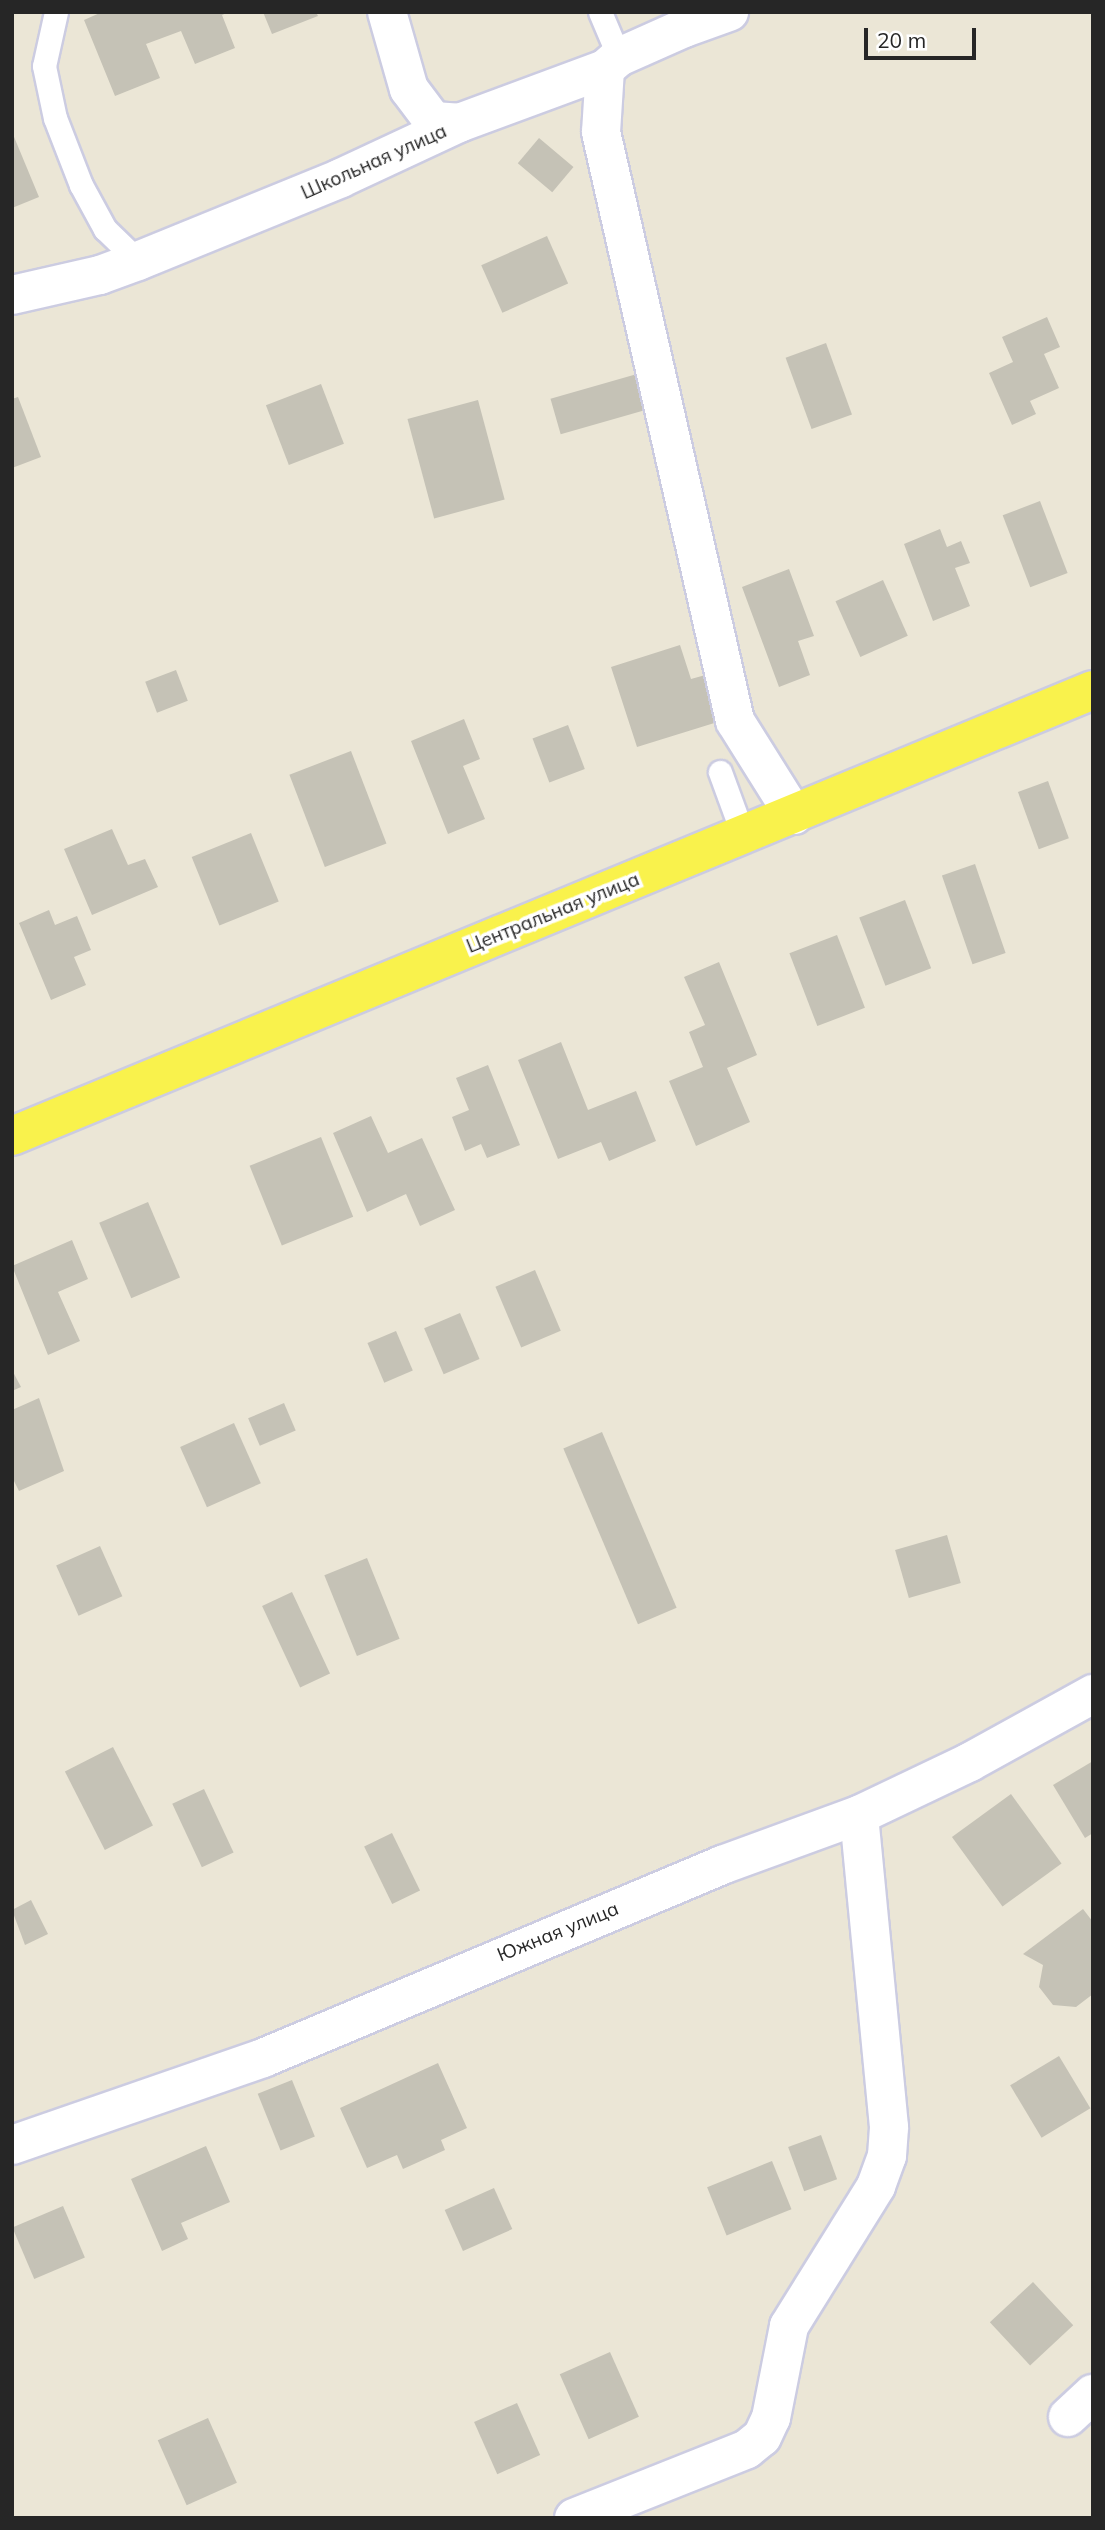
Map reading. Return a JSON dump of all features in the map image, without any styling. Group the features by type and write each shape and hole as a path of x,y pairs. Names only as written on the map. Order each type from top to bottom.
{"main road":[{"name":"Центральная улица","path":"12,1136 1093,690"}],"street":[{"path":"387,12 409,89 433,121 459,123"},
{"name":"Школьная улица","path":"12,295 100,275 138,261 341,178 459,123 612,63 729,12"},
{"path":"612,63 601,132 735,721 794,814"},
{"name":"Южная улица","path":"12,2145 263,2058 722,1865 859,1815 970,1762 1093,1694"},
{"path":"575,2518 747,2449 762,2437 771,2418 789,2326 876,2186 887,2156 889,2127 859,1815"}],"lane":[{"path":"56,12 44,66 54,118 81,185 105,229 138,261"},
{"path":"600,12 612,63"},
{"path":"720,772 743,835"}],"building":[{"path":"102,12 229,12 222,15 235,48 195,64 181,31 146,44 160,78 115,96 84,20"},
{"path":"263,12 316,12 318,16 272,34"},
{"path":"12,132 39,197 12,208"},
{"path":"539,138 573,167 552,192 518,163"},
{"path":"547,236 568,284 502,313 481,265"},
{"path":"1047,317 1060,347 1044,354 1059,388 1030,401 1036,414 1012,425 989,373 1013,362 1002,337"},
{"path":"826,343 852,414 812,429 786,358"},
{"path":"637,374 647,410 561,434 550,399"},
{"path":"321,384 344,444 289,465 266,405"},
{"path":"18,397 41,457 12,468 12,399"},
{"path":"478,400 505,499 434,518 407,419"},
{"path":"1040,501 1068,573 1030,587 1003,515"},
{"path":"940,529 947,547 961,541 970,563 955,568 970,606 933,621 904,544"},
{"path":"789,569 814,636 798,641 810,675 779,687 742,587"},
{"path":"883,580 908,636 860,657 835,601"},
{"path":"680,645 691,679 709,674 724,720 637,747 611,667"},
{"path":"176,670 188,701 157,713 145,682"},
{"path":"464,719 480,759 463,766 485,819 448,834 411,741"},
{"path":"568,725 585,769 549,782 533,739"},
{"path":"351,751 386,843 325,867 289,775"},
{"path":"1048,781 1069,838 1039,849 1018,792"},
{"path":"112,829 128,865 145,859 158,887 92,915 64,849"},
{"path":"251,833 279,902 219,926 192,857"},
{"path":"975,864 1006,953 973,964 942,875"},
{"path":"905,900 931,968 885,986 859,918"},
{"path":"49,910 55,925 77,916 91,950 74,957 86,985 51,1000 19,923"},
{"path":"837,935 865,1008 817,1026 789,953"},
{"path":"719,962 757,1055 727,1068 750,1122 696,1146 669,1081 703,1067 689,1032 705,1025 684,977"},
{"path":"561,1042 588,1110 636,1091 656,1141 609,1161 601,1142 558,1159 518,1060"},
{"path":"488,1065 520,1145 487,1158 481,1144 465,1151 452,1117 469,1110 456,1078"},
{"path":"371,1116 388,1153 422,1138 455,1210 420,1226 406,1194 367,1212 333,1133"},
{"path":"321,1137 353,1217 282,1246 250,1166"},
{"path":"148,1202 180,1277 131,1298 99,1223"},
{"path":"72,1240 88,1279 58,1292 80,1341 48,1355 12,1266"},
{"path":"535,1270 561,1331 521,1348 495,1287"},
{"path":"460,1313 480,1359 444,1374 424,1328"},
{"path":"396,1331 413,1371 384,1383 367,1343"},
{"path":"12,1370 21,1387 12,1391"},
{"path":"39,1398 64,1471 19,1491 12,1477 12,1410"},
{"path":"284,1403 296,1431 260,1446 248,1418"},
{"path":"234,1423 261,1483 207,1507 180,1447"},
{"path":"602,1432 677,1608 638,1624 563,1448"},
{"path":"947,1535 961,1583 909,1598 895,1550"},
{"path":"100,1546 122,1596 79,1616 56,1566"},
{"path":"367,1558 400,1639 357,1656 324,1575"},
{"path":"292,1592 330,1674 300,1688 262,1606"},
{"path":"113,1747 153,1825 105,1850 65,1772"},
{"path":"1093,1761 1093,1833 1085,1838 1053,1785"},
{"path":"204,1789 234,1852 202,1867 172,1804"},
{"path":"1011,1794 1062,1864 1002,1906 952,1837"},
{"path":"392,1833 420,1891 392,1904 364,1847"},
{"path":"31,1900 48,1934 25,1945 12,1910"},
{"path":"1083,1909 1093,1922 1093,1994 1076,2007 1053,2005 1039,1987 1043,1965 1023,1954"},
{"path":"1059,2056 1090,2108 1042,2138 1010,2085"},
{"path":"438,2063 467,2128 441,2140 445,2150 403,2169 397,2155 367,2168 340,2108"},
{"path":"292,2080 315,2137 281,2150 258,2094"},
{"path":"821,2135 837,2179 804,2191 788,2147"},
{"path":"206,2146 230,2202 181,2223 188,2239 162,2251 131,2179"},
{"path":"772,2161 791,2209 727,2235 707,2187"},
{"path":"494,2188 512,2229 463,2251 445,2210"},
{"path":"63,2206 85,2258 34,2279 12,2227"},
{"path":"1033,2282 1073,2325 1030,2365 990,2322"},
{"path":"610,2352 639,2417 589,2439 560,2374"},
{"path":"517,2403 540,2455 497,2474 474,2422"},
{"path":"208,2418 237,2483 187,2505 158,2440"}]}
